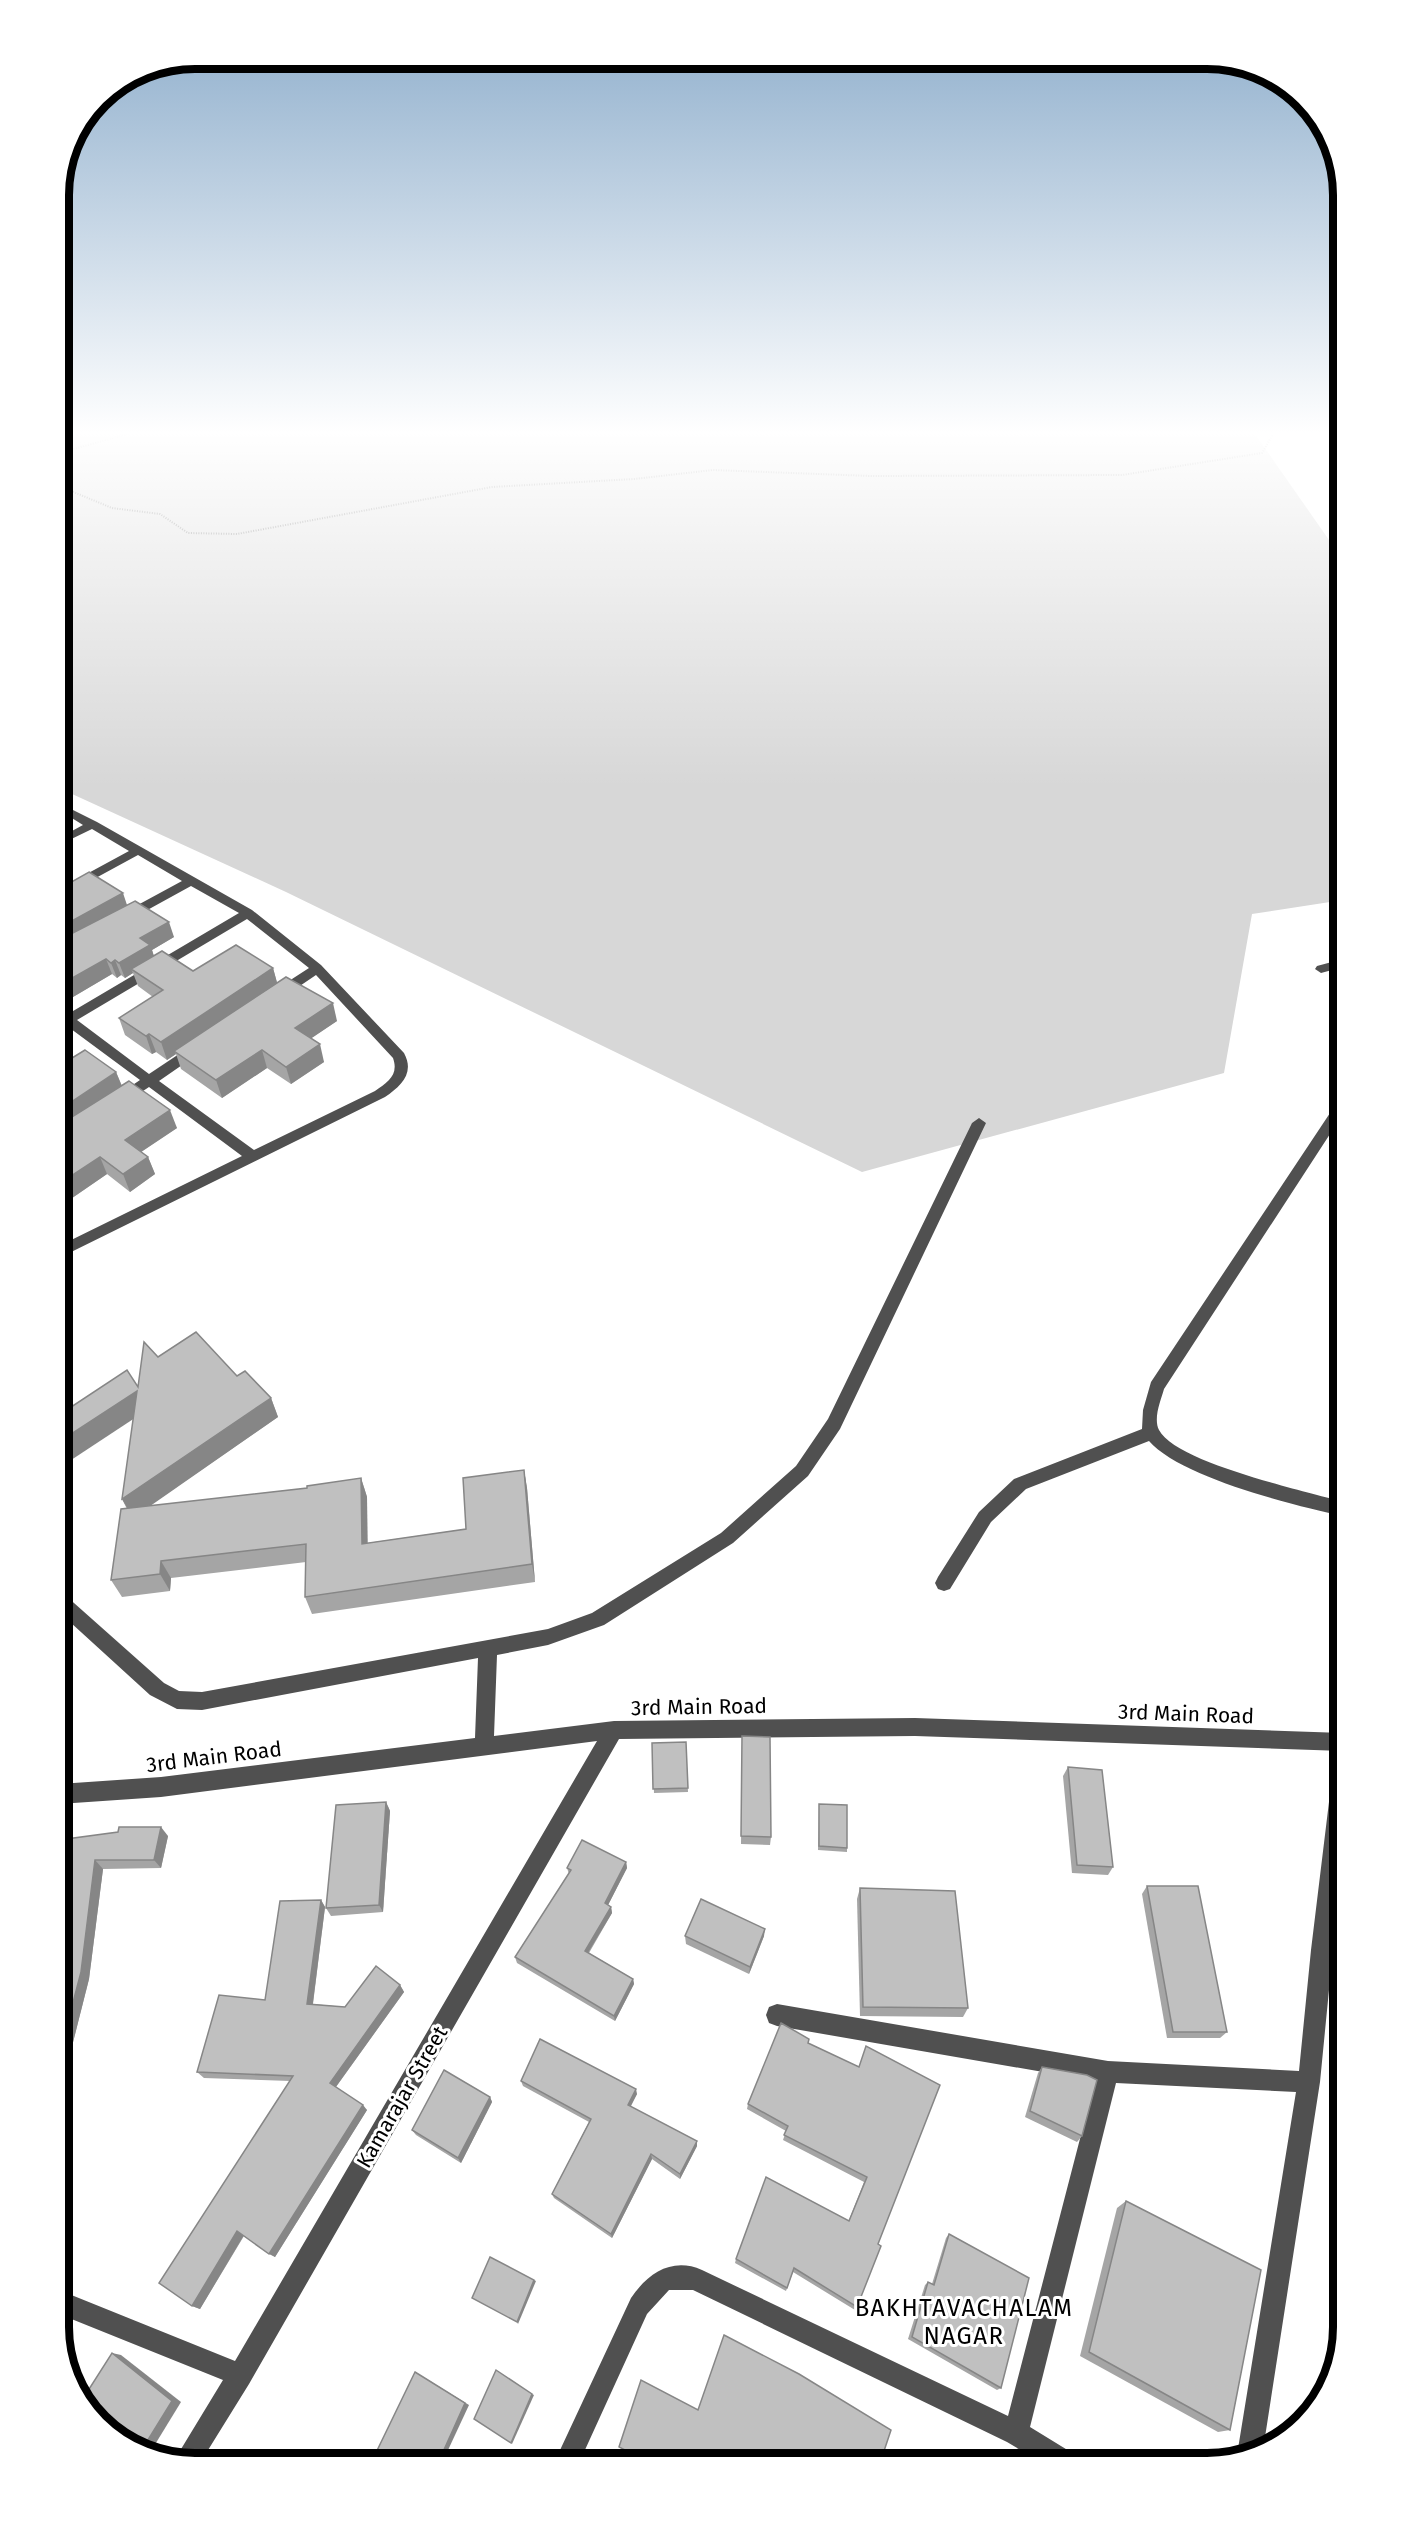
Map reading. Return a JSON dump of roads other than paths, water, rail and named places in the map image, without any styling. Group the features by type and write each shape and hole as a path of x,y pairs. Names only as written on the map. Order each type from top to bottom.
{"street":[{"path":"69,811 248,913 317,968 399,1056 403,1071 400,1079 380,1094 69,1247"},
{"path":"69,837 93,824"},
{"path":"69,888 139,850"},
{"path":"120,920 192,880"},
{"path":"69,1016 248,913"},
{"path":"1321,969 1333,966"},
{"path":"267,1001 317,968"},
{"path":"69,1025 252,1156"},
{"path":"113,1105 208,1041"},
{"path":"1333,1121 1157,1387 1150,1410 1152,1432 1163,1447 1178,1457 1214,1471 1333,1506"},
{"path":"69,1610 157,1689 177,1700 202,1701 548,1637 598,1619 727,1538 802,1471 834,1424 979,1123"},
{"path":"944,1583 985,1517 1020,1485 1152,1432"},
{"path":"484,1746 488,1649"},
{"name":"3rd Main Road","path":"69,1793 161,1786 614,1730 915,1727 1333,1742"},
{"name":"Kamarajar Street","path":"193,2453 614,1730"},
{"path":"1252,2444 1309,2082 1321,1950 1333,1856"},
{"path":"777,2014 1108,2072 1309,2082"},
{"path":"1016,2433 1108,2072"},
{"path":"571,2453 639,2306 655,2284 673,2275 694,2278 1016,2433 1049,2453"},
{"path":"69,2305 240,2375"}],"district":[{"name":"BAKHTAVACHALAM NAGAR","path":"964,2322"}]}
